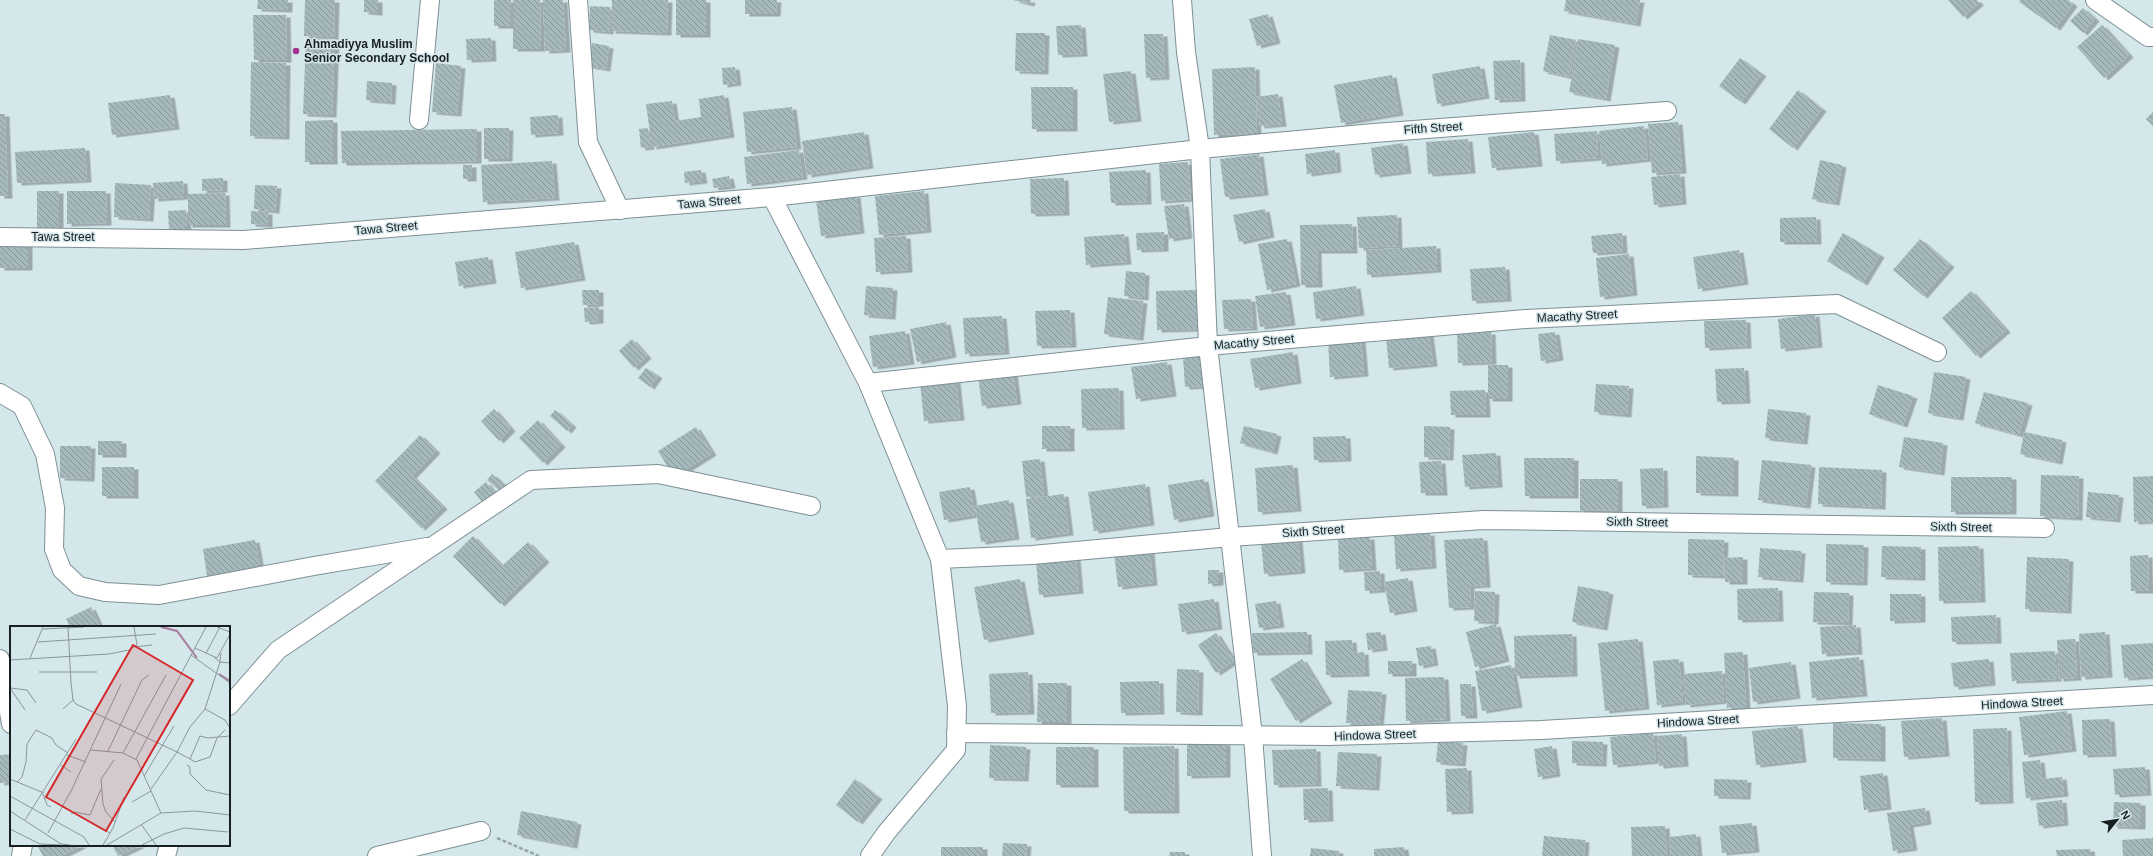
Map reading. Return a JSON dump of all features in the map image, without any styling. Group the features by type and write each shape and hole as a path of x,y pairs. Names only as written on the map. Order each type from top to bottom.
{"street":[{"path":"419,120 430,0"},
{"path":"578,0 588,142 620,210"},
{"path":"1182,0 1186,52 1200,149 1208,346 1230,537 1248,736 1262,856"},
{"path":"2095,0 2151,40"},
{"name":"Fifth Street","path":"772,197 1200,149 1374,133 1667,111"},
{"path":"772,197 868,383 940,559 957,706 956,750 886,833 870,856"},
{"name":"Tawa Street","path":"0,237 244,240 772,197"},
{"name":"Macathy Street","path":"868,383 1208,346 1526,319 1837,304 1937,352"},
{"path":"0,393 22,406 45,454 55,508 54,548 62,570 79,586 105,592 159,595 314,566 432,547"},
{"path":"230,705 278,650 531,480 658,474 811,506"},
{"name":"Sixth Street","path":"940,559 1032,555 1230,537 1484,520 2045,528"},
{"path":"0,659 10,718"},
{"name":"Hindowa Street","path":"956,733 1329,736 1541,730 2153,696"},
{"path":"377,856 481,831"},
{"path":"21,856 23,846"},
{"path":"166,856 169,846"}],"path":[{"path":"481,831 539,856"}],"building":[{"path":"258,0 288,0 288,10 257,9"},
{"path":"305,0 335,0 334,37 304,36"},
{"path":"364,0 378,0 378,13 364,12"},
{"path":"494,0 511,0 511,26 494,26"},
{"path":"513,0 540,0 541,49 513,49"},
{"path":"543,0 563,0 566,50 545,51"},
{"path":"612,0 668,0 667,33 611,31"},
{"path":"676,0 706,0 706,35 676,35"},
{"path":"745,0 777,0 776,14 745,14"},
{"path":"1013,0 1031,0 1030,4"},
{"path":"1566,0 1640,0 1636,24 1564,11"},
{"path":"1948,0 1977,0 1979,3 1963,17"},
{"path":"2020,0 2068,0 2073,4 2056,28 2019,2"},
{"path":"590,6 610,7 609,32 589,30"},
{"path":"2083,8 2095,19 2083,33 2070,21"},
{"path":"1268,14 1276,41 1257,46 1249,19"},
{"path":"253,15 286,15 287,60 254,60"},
{"path":"1081,25 1083,54 1058,55 1056,26"},
{"path":"2102,25 2129,55 2104,78 2077,47"},
{"path":"1016,33 1045,33 1044,72 1015,71"},
{"path":"1144,34 1163,34 1165,77 1146,78"},
{"path":"1550,35 1576,40 1569,77 1543,71"},
{"path":"491,38 492,59 467,60 466,39"},
{"path":"306,39 335,40 332,115 303,114"},
{"path":"1578,39 1615,45 1606,99 1569,92"},
{"path":"592,43 609,46 606,69 588,66"},
{"path":"1740,58 1762,74 1741,102 1719,86"},
{"path":"1520,60 1521,99 1495,100 1493,61"},
{"path":"251,62 286,63 285,137 250,136"},
{"path":"436,63 461,66 457,114 432,112"},
{"path":"1480,66 1485,96 1437,104 1432,74"},
{"path":"735,67 737,83 723,85 722,68"},
{"path":"1255,67 1257,134 1214,135 1212,69"},
{"path":"1131,71 1137,119 1109,122 1103,74"},
{"path":"1392,75 1399,113 1341,123 1334,85"},
{"path":"367,81 392,83 391,102 366,100"},
{"path":"1031,87 1073,87 1073,129 1032,129"},
{"path":"1798,90 1822,109 1793,148 1769,129"},
{"path":"1278,94 1282,124 1260,126 1256,97"},
{"path":"170,95 175,127 112,135 108,103"},
{"path":"724,95 730,135 652,147 646,104 672,101 675,121 701,117 699,99"},
{"path":"792,107 797,147 747,152 743,112"},
{"path":"2153,112 2153,126 2146,119"},
{"path":"0,114 5,114 8,196 0,196"},
{"path":"558,115 559,133 531,135 530,117"},
{"path":"333,120 333,162 305,162 305,121"},
{"path":"1678,122 1682,171 1652,173 1648,124"},
{"path":"1644,126 1648,159 1602,164 1599,131"},
{"path":"484,128 509,128 508,159 484,159"},
{"path":"648,128 650,147 641,148 639,129"},
{"path":"477,129 477,161 342,163 341,131"},
{"path":"1597,131 1598,158 1556,161 1554,134"},
{"path":"864,132 869,166 807,175 802,141"},
{"path":"1534,132 1538,164 1492,168 1488,137"},
{"path":"1468,139 1471,171 1428,174 1426,142"},
{"path":"1403,143 1407,171 1375,175 1371,148"},
{"path":"85,148 87,180 17,183 15,152"},
{"path":"799,150 803,177 747,184 744,157"},
{"path":"1335,150 1337,170 1307,174 1305,154"},
{"path":"1259,154 1264,193 1225,197 1220,159"},
{"path":"1820,160 1842,165 1835,203 1812,199"},
{"path":"552,161 555,198 483,202 481,165"},
{"path":"1188,162 1191,199 1161,201 1159,164"},
{"path":"463,165 472,165 472,179 463,179"},
{"path":"701,170 703,181 685,183 684,172"},
{"path":"1146,170 1147,202 1111,203 1109,172"},
{"path":"1680,174 1682,202 1654,205 1651,177"},
{"path":"729,176 731,186 714,188 712,179"},
{"path":"223,178 223,190 202,191 202,179"},
{"path":"1064,178 1065,213 1031,214 1030,179"},
{"path":"183,181 184,197 154,199 153,183"},
{"path":"115,183 151,185 149,219 114,217"},
{"path":"255,185 277,186 275,211 254,209"},
{"path":"37,191 59,191 59,228 37,228"},
{"path":"67,191 106,191 107,223 67,224"},
{"path":"924,191 927,230 879,235 875,196"},
{"path":"225,193 226,225 188,225 188,194"},
{"path":"856,195 860,231 821,236 816,200"},
{"path":"1184,204 1188,236 1169,239 1164,206"},
{"path":"1265,209 1270,235 1239,242 1233,215"},
{"path":"186,210 187,229 169,229 168,211"},
{"path":"251,211 268,212 268,225 251,224"},
{"path":"1397,215 1398,246 1359,248 1357,217"},
{"path":"1816,217 1817,242 1780,242 1780,218"},
{"path":"1352,224 1353,251 1317,251 1318,285 1301,285 1300,225"},
{"path":"1164,232 1164,249 1137,250 1136,233"},
{"path":"1622,233 1623,251 1593,253 1591,236"},
{"path":"1843,233 1880,255 1863,283 1827,261"},
{"path":"1124,234 1127,262 1086,265 1084,237"},
{"path":"906,236 908,270 876,272 874,238"},
{"path":"1287,239 1296,284 1267,290 1258,244"},
{"path":"1920,239 1950,265 1923,296 1893,270"},
{"path":"574,242 581,278 521,288 515,252"},
{"path":"28,243 28,268 0,268 0,244"},
{"path":"1436,246 1437,270 1367,275 1366,250"},
{"path":"1739,250 1744,282 1698,289 1693,257"},
{"path":"1629,254 1633,293 1600,297 1596,258"},
{"path":"488,257 492,281 459,286 455,262"},
{"path":"1505,267 1507,299 1472,301 1470,269"},
{"path":"1126,271 1145,273 1144,298 1124,296"},
{"path":"866,286 893,288 891,317 864,315"},
{"path":"1356,286 1360,313 1316,319 1313,292"},
{"path":"582,290 599,290 599,304 583,305"},
{"path":"1197,290 1198,329 1157,330 1156,291"},
{"path":"1971,291 2006,330 1976,356 1942,318"},
{"path":"1286,292 1291,323 1260,327 1255,296"},
{"path":"1108,297 1143,301 1139,338 1104,334"},
{"path":"1251,299 1253,328 1224,329 1222,300"},
{"path":"599,307 599,321 585,322 584,308"},
{"path":"1070,310 1072,345 1037,346 1035,311"},
{"path":"1815,314 1818,345 1781,349 1778,319"},
{"path":"1002,316 1005,352 965,354 963,318"},
{"path":"1746,320 1747,346 1705,348 1704,321"},
{"path":"946,322 952,355 917,362 910,329"},
{"path":"905,331 910,362 873,367 869,336"},
{"path":"1491,332 1492,362 1458,363 1457,333"},
{"path":"1555,332 1559,358 1541,361 1538,334"},
{"path":"1429,333 1433,364 1389,368 1386,337"},
{"path":"632,339 647,356 634,368 619,351"},
{"path":"1361,339 1364,374 1330,377 1328,342"},
{"path":"1293,352 1297,381 1255,388 1250,359"},
{"path":"1205,355 1207,386 1185,387 1183,357"},
{"path":"1167,362 1172,394 1136,399 1131,367"},
{"path":"1488,365 1508,365 1508,399 1488,399"},
{"path":"646,368 658,376 650,387 638,378"},
{"path":"1744,368 1746,401 1717,402 1715,369"},
{"path":"1013,372 1017,402 982,406 978,376"},
{"path":"1934,372 1966,377 1959,418 1928,413"},
{"path":"956,380 960,418 924,421 920,383"},
{"path":"1596,384 1629,386 1627,415 1594,412"},
{"path":"1878,385 1913,396 1903,425 1869,414"},
{"path":"1119,388 1120,427 1082,428 1081,389"},
{"path":"1485,390 1486,415 1451,415 1450,391"},
{"path":"1984,392 2028,403 2019,435 1975,423"},
{"path":"494,409 511,429 499,441 481,421"},
{"path":"1768,409 1806,413 1803,442 1765,438"},
{"path":"555,410 572,425 567,431 550,416"},
{"path":"538,420 561,445 543,463 519,438"},
{"path":"1042,426 1070,426 1070,449 1042,449"},
{"path":"1244,426 1277,434 1273,452 1240,443"},
{"path":"1424,426 1450,427 1449,458 1424,457"},
{"path":"696,427 712,453 674,477 658,451"},
{"path":"2024,432 2062,440 2058,462 2020,454"},
{"path":"420,435 436,451 412,476 443,507 421,528 375,481"},
{"path":"1346,436 1347,459 1314,460 1313,437"},
{"path":"1904,437 1943,443 1940,473 1899,467"},
{"path":"98,441 122,441 122,455 98,455"},
{"path":"60,446 91,446 90,479 60,478"},
{"path":"1496,453 1498,485 1465,487 1462,455"},
{"path":"1696,456 1734,458 1734,494 1696,493"},
{"path":"1524,458 1574,458 1574,496 1525,496"},
{"path":"1040,459 1044,496 1026,497 1022,461"},
{"path":"1762,460 1811,465 1806,506 1758,500"},
{"path":"1441,461 1443,493 1421,493 1419,462"},
{"path":"1293,465 1297,509 1258,512 1255,468"},
{"path":"102,467 134,467 134,496 102,496"},
{"path":"1819,467 1882,470 1881,507 1818,504"},
{"path":"1663,468 1664,505 1642,506 1640,469"},
{"path":"492,474 507,487 502,493 487,480"},
{"path":"2041,475 2079,476 2078,518 2040,516"},
{"path":"2153,476 2153,521 2134,522 2133,477"},
{"path":"1951,477 2012,477 2012,512 1951,512"},
{"path":"1204,479 1210,514 1174,520 1168,485"},
{"path":"1580,479 1618,479 1618,510 1580,511"},
{"path":"486,482 499,499 487,508 474,492"},
{"path":"1145,484 1150,523 1094,531 1088,492"},
{"path":"970,487 975,515 944,520 939,492"},
{"path":"2088,492 2119,495 2116,520 2086,517"},
{"path":"1064,494 1069,533 1031,538 1026,499"},
{"path":"1009,500 1015,537 981,542 975,506"},
{"path":"1430,533 1432,566 1396,569 1394,536"},
{"path":"473,536 502,566 528,542 545,560 500,604 453,556"},
{"path":"1370,537 1372,568 1339,570 1338,538"},
{"path":"1483,538 1486,585 1470,586 1471,607 1449,608 1444,540"},
{"path":"1298,539 1301,571 1264,574 1261,542"},
{"path":"1688,539 1724,540 1723,576 1688,575"},
{"path":"255,540 260,567 207,576 203,549"},
{"path":"1826,544 1864,545 1863,583 1826,582"},
{"path":"1882,546 1921,547 1921,578 1881,577"},
{"path":"1979,546 1981,600 1939,601 1938,547"},
{"path":"1760,548 1801,551 1799,580 1758,577"},
{"path":"1150,550 1153,583 1118,587 1114,553"},
{"path":"2148,555 2149,591 2131,591 2130,556"},
{"path":"1076,557 1079,591 1039,595 1036,561"},
{"path":"1743,557 1743,582 1725,582 1724,558"},
{"path":"2027,557 2069,559 2067,611 2025,609"},
{"path":"1208,570 1219,570 1219,583 1208,584"},
{"path":"1380,571 1381,590 1365,591 1364,572"},
{"path":"1408,578 1413,609 1390,613 1384,582"},
{"path":"1020,579 1030,632 984,640 974,587"},
{"path":"1578,586 1609,592 1603,628 1572,622"},
{"path":"1778,588 1779,619 1738,620 1737,589"},
{"path":"1475,591 1495,592 1494,622 1474,621"},
{"path":"1814,592 1849,593 1848,623 1813,622"},
{"path":"1890,594 1921,594 1921,620 1890,621"},
{"path":"1214,599 1218,627 1182,632 1178,604"},
{"path":"1276,601 1280,625 1259,628 1255,604"},
{"path":"91,607 100,626 70,626 66,619"},
{"path":"1996,615 1997,641 1952,642 1951,617"},
{"path":"1496,624 1505,659 1475,667 1466,632"},
{"path":"1856,625 1858,652 1822,654 1820,627"},
{"path":"1307,632 1308,652 1253,653 1252,633"},
{"path":"1381,632 1383,648 1368,650 1366,633"},
{"path":"2105,632 2108,675 2081,677 2079,634"},
{"path":"1216,633 1234,661 1216,673 1198,645"},
{"path":"1572,634 1573,674 1515,676 1514,636"},
{"path":"1638,639 1645,707 1605,711 1598,643"},
{"path":"2075,639 2077,678 2059,679 2057,640"},
{"path":"1352,640 1353,653 1364,652 1365,674 1326,675 1325,641"},
{"path":"2153,643 2153,676 2124,678 2121,645"},
{"path":"1431,646 1434,663 1419,666 1416,648"},
{"path":"2055,651 2057,679 2012,681 2010,653"},
{"path":"1743,652 1746,707 1727,708 1724,653"},
{"path":"1859,657 1863,694 1812,698 1809,662"},
{"path":"1302,659 1328,701 1296,721 1270,679"},
{"path":"1679,659 1683,702 1657,705 1653,661"},
{"path":"1989,659 1991,683 1954,687 1951,663"},
{"path":"1388,661 1412,661 1412,674 1388,674"},
{"path":"1791,662 1796,696 1753,702 1749,668"},
{"path":"1511,665 1518,705 1482,711 1475,671"},
{"path":"1177,669 1199,670 1198,713 1176,712"},
{"path":"1722,671 1724,701 1686,705 1683,674"},
{"path":"1028,672 1030,712 991,713 989,674"},
{"path":"1444,677 1446,719 1406,721 1405,678"},
{"path":"1159,681 1160,712 1121,713 1120,682"},
{"path":"1038,683 1067,683 1067,722 1037,722"},
{"path":"1460,684 1471,684 1473,716 1461,716"},
{"path":"1348,690 1382,692 1379,726 1346,723"},
{"path":"2067,711 2072,749 2024,755 2019,717"},
{"path":"1942,718 1945,754 1904,757 1901,721"},
{"path":"2110,719 2112,754 2083,755 2082,720"},
{"path":"1833,723 1881,724 1881,759 1833,758"},
{"path":"1798,726 1802,760 1756,765 1752,731"},
{"path":"2007,728 2009,801 1975,802 1973,729"},
{"path":"1653,733 1656,761 1613,765 1610,737"},
{"path":"1682,734 1684,764 1659,766 1657,736"},
{"path":"1438,741 1463,743 1461,764 1436,762"},
{"path":"1572,741 1603,742 1602,764 1572,763"},
{"path":"1187,743 1226,743 1226,775 1187,776"},
{"path":"990,745 1026,747 1024,779 989,778"},
{"path":"1174,746 1175,811 1124,811 1123,747"},
{"path":"1552,746 1556,774 1538,777 1534,749"},
{"path":"1056,747 1094,747 1094,785 1056,785"},
{"path":"1316,749 1317,784 1274,785 1272,750"},
{"path":"1338,752 1377,754 1375,788 1336,786"},
{"path":"10,754 10,782 0,783 0,755"},
{"path":"2040,760 2042,779 2062,777 2064,794 2026,798 2022,762"},
{"path":"2145,767 2147,793 2115,795 2113,769"},
{"path":"1467,768 1469,811 1447,812 1445,769"},
{"path":"1883,773 1887,807 1864,810 1860,776"},
{"path":"855,779 878,797 858,822 836,805"},
{"path":"1714,779 1747,780 1746,797 1714,796"},
{"path":"1328,788 1329,819 1304,820 1303,789"},
{"path":"2062,800 2064,823 2039,826 2036,803"},
{"path":"2114,802 2141,803 2141,827 2113,826"},
{"path":"1925,808 1927,822 1909,825 1913,848 1893,851 1887,813"},
{"path":"521,811 577,822 573,846 517,835"},
{"path":"1752,823 1755,850 1722,853 1719,826"},
{"path":"1665,826 1667,856 1632,856 1631,827"},
{"path":"1696,834 1698,856 1671,856 1669,837"},
{"path":"1544,836 1585,840 1584,856 1542,856"},
{"path":"2153,838 2153,856 2123,856 2122,840"},
{"path":"1003,843 1027,844 1026,856 1002,856"},
{"path":"38,846 81,846 61,856 43,856"},
{"path":"113,846 139,846 118,856"},
{"path":"941,847 983,847 983,856 941,856"},
{"path":"1404,847 1405,856 1374,856 1374,849"},
{"path":"1311,848 1339,851 1338,856 1310,856"},
{"path":"2090,849 2091,856 2057,856 2056,850"},
{"path":"1170,852 1185,852 1185,856 1169,856"}],"place":[{"name":"Ahmadiyya Muslim Senior Secondary School","path":"296,51"}]}
